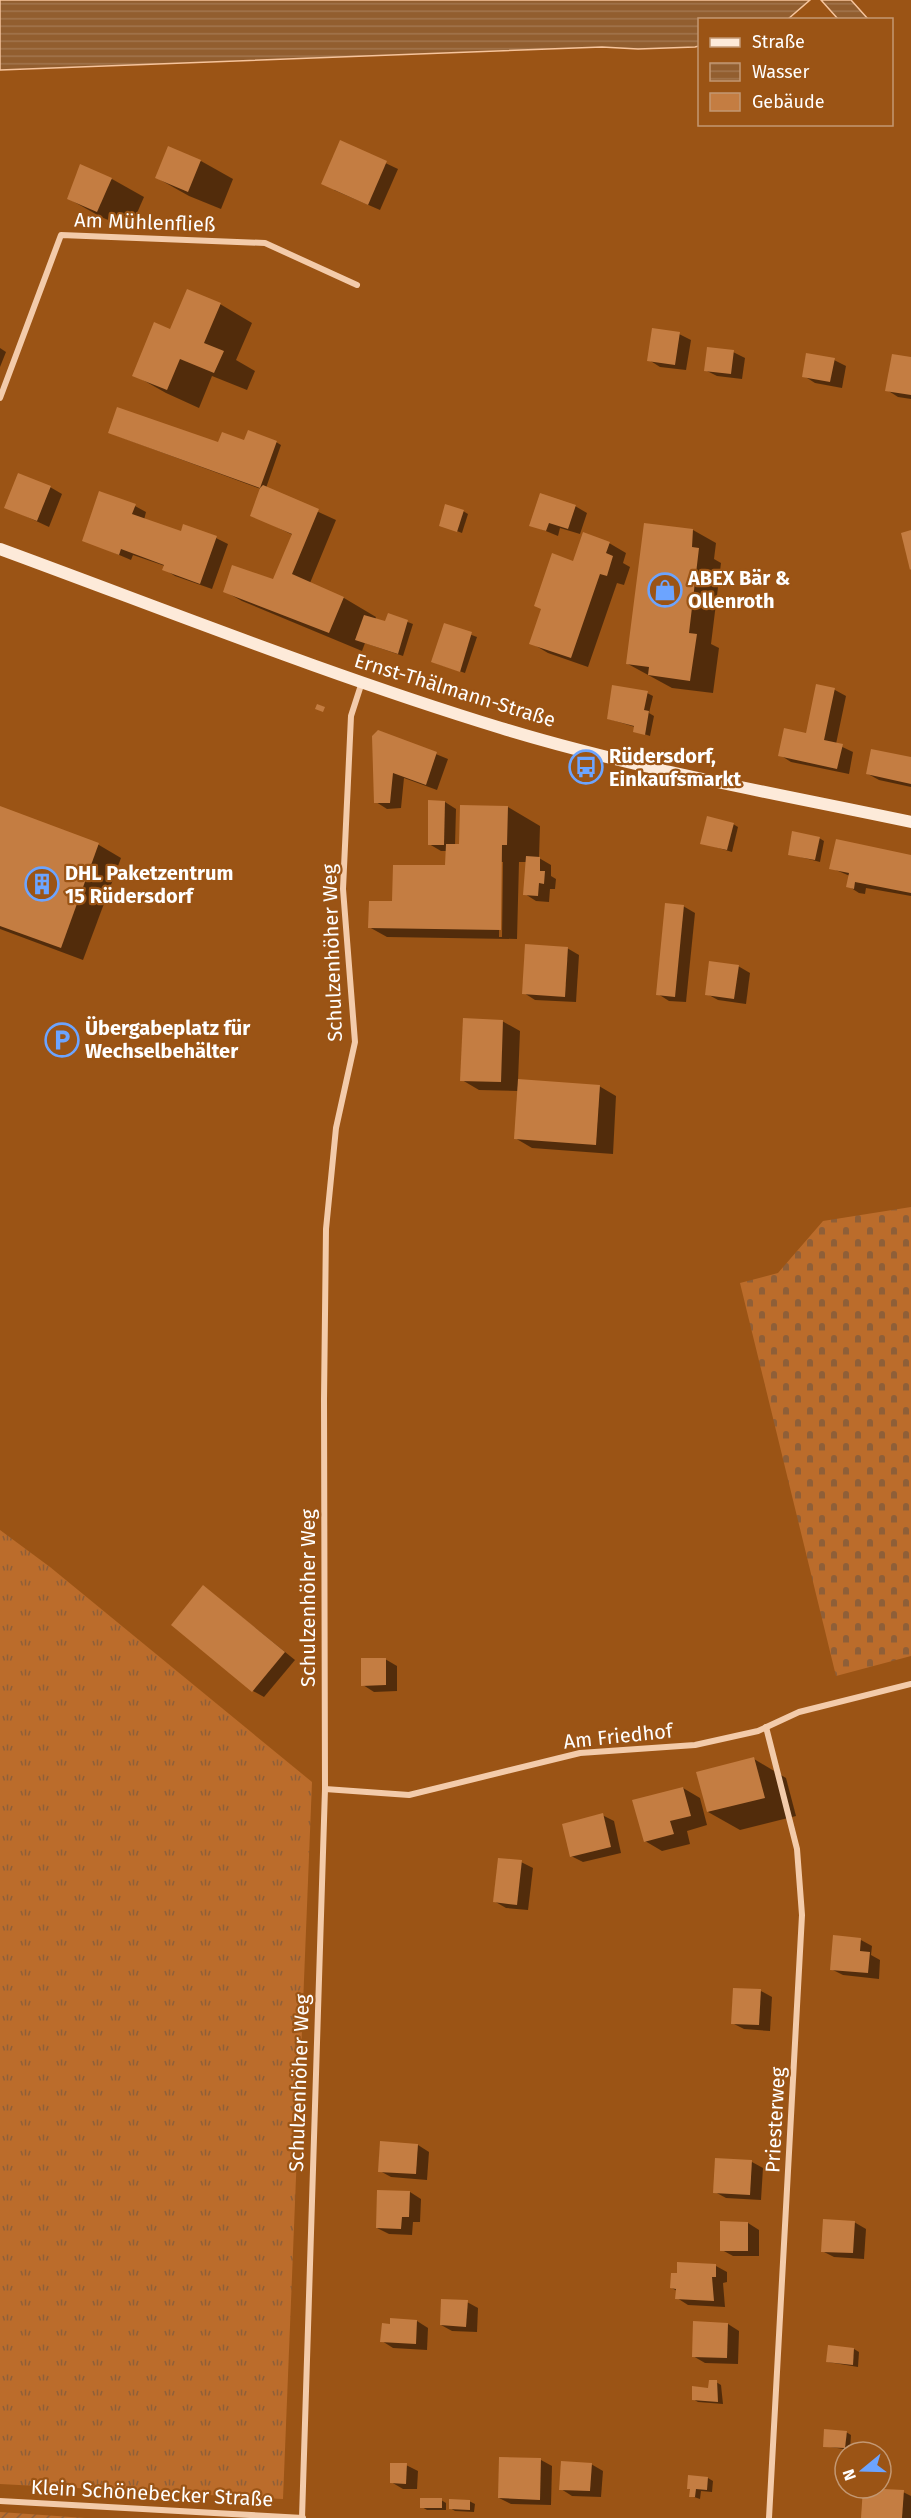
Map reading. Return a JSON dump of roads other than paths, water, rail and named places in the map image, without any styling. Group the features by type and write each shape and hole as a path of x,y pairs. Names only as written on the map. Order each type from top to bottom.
{"main road":[{"name":"Ernst-Thälmann-Straße","path":"0,549 362,682 502,728 677,774 911,822"}],"street":[{"name":"Am Mühlenfließ","path":"0,398 61,235 265,243 357,285"},
{"name":"Schulzenhöher Weg","path":"302,2518 325,1789 326,1229 336,1128 355,1042 343,889 351,716 362,682"},
{"name":"Am Friedhof","path":"325,1789 409,1795 580,1753 695,1745 766,1727 799,1712 911,1684"},
{"name":"Priesterweg","path":"766,1727 797,1848 802,1915 769,2518"},
{"name":"Klein Schönebecker Straße","path":"0,2501 302,2518"}],"water":[{"path":"0,0 810,0 789,18 698,18 698,46 695,47 638,49 602,47 0,70"},
{"path":"821,0 851,0 867,18 837,18"}],"place":[{"name":"ABEX Bär & Ollenroth","path":"665,590"},
{"name":"Rüdersdorf, Einkaufsmarkt","path":"586,767"},
{"name":"DHL Paketzentrum 15 Rüdersdorf","path":"42,884"},
{"name":"Übergabeplatz für Wechselbehälter","path":"62,1040"}]}
